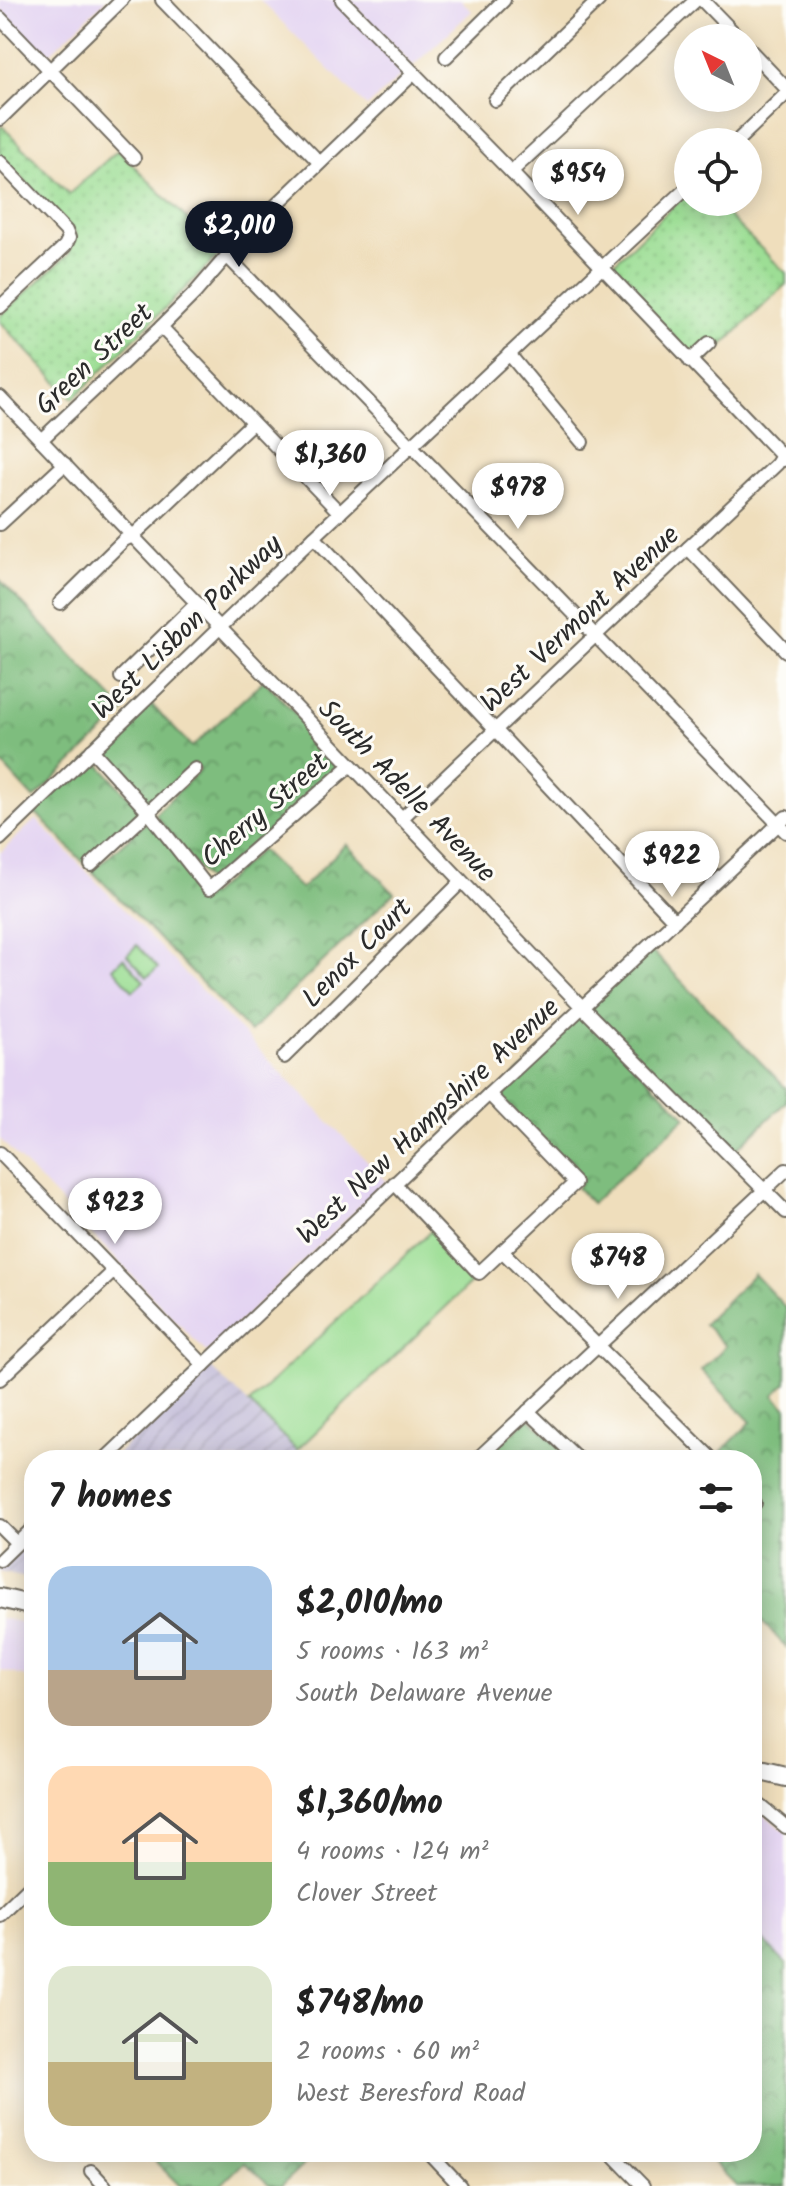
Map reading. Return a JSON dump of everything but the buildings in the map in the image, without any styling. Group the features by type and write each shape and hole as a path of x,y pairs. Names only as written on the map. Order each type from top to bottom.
{"highway":[{"path":"0,1598 24,1604"},
{"path":"762,1771 786,1777"}],"street":[{"path":"0,119 122,0"},
{"path":"162,0 319,162"},
{"path":"446,57 504,0"},
{"path":"495,100 599,0"},
{"path":"511,172 699,0 724,24"},
{"path":"344,1 690,361 785,455"},
{"path":"0,18 134,158"},
{"path":"750,128 786,91 762,64"},
{"name":"Green Street","path":"41,440 161,327 245,235 414,73"},
{"path":"0,162 66,231 69,238 65,246 0,307"},
{"name":"West Lisbon Parkway","path":"0,839 314,537 674,200"},
{"path":"227,256 594,636 783,825"},
{"path":"161,327 340,513"},
{"path":"690,361 709,343"},
{"path":"509,354 582,442"},
{"name":"South Adelle Avenue","path":"0,397 461,882 786,1212"},
{"path":"60,603 252,423"},
{"name":"West Vermont Avenue","path":"401,819 785,455"},
{"path":"0,524 65,464"},
{"path":"314,537 675,921"},
{"path":"688,548 786,651"},
{"path":"121,677 197,603"},
{"path":"92,750 149,813"},
{"name":"Cherry Street","path":"149,813 209,889 350,766"},
{"path":"91,865 195,769"},
{"name":"West New Hampshire Avenue","path":"115,1450 582,1007 783,825"},
{"name":"Lenox Court","path":"284,1057 461,882"},
{"path":"394,1183 479,1273 575,1183 489,1094"},
{"path":"0,1153 204,1365"},
{"path":"487,1450 786,1170"},
{"path":"502,1251 703,1450"},
{"path":"0,1379 114,1271"},
{"path":"528,1411 569,1450"},
{"path":"0,1526 17,1543"},
{"path":"0,1560 24,1536"},
{"path":"762,1807 786,1827"},
{"path":"0,1915 24,1892"},
{"path":"437,2162 460,2186"},
{"path":"620,2162 643,2186"},
{"path":"91,2171 105,2186"}],"shaded area":[{"path":"0,0 106,0 46,57 0,9"},
{"path":"260,0 336,0 406,71 367,107"},
{"path":"461,0 472,11 413,66 351,2"},
{"path":"36,819 386,1181 207,1353 0,1139 0,853"},
{"path":"209,1366 297,1450 121,1450"},
{"path":"24,1544 24,1578 0,1572 0,1567"},
{"path":"0,1618 24,1623 24,1676 0,1670"},
{"path":"762,1813 786,1832 786,1964 762,1939"}],"green space":[{"path":"2,126 69,194 118,150 221,253 73,399 0,322 0,316 69,254 76,233 0,155"},
{"path":"674,205 674,216 728,216 786,273 786,284 701,366 612,269 616,261"},
{"path":"0,580 125,711 34,799 0,762"},
{"path":"264,680 343,765 209,883 155,814 201,769 194,763 149,807 99,750 149,702 192,747"},
{"path":"92,756 142,812 85,864 39,816 33,814"},
{"path":"149,820 209,896 261,850 301,889 346,844 394,893 250,1032 92,871"},
{"path":"137,945 158,968 147,977 127,955"},
{"path":"651,950 786,1088 786,1102 734,1152 589,1007"},
{"path":"123,958 144,981 133,991 113,968"},
{"path":"582,1013 686,1117 592,1203 577,1188 581,1183 496,1094"},
{"path":"432,1230 477,1277 297,1450 249,1403"},
{"path":"754,1274 786,1308 786,1383 774,1395 786,1408 786,1647 762,1622 762,1450 723,1450 751,1422 701,1370 726,1346 704,1324"},
{"path":"529,1418 563,1450 502,1450 498,1446"},
{"path":"762,1939 786,1964 786,2186 737,2186 713,2162 762,2162"},
{"path":"156,2162 244,2162 220,2186 180,2186"},
{"path":"244,2162 306,2162 281,2186 271,2186"}]}
